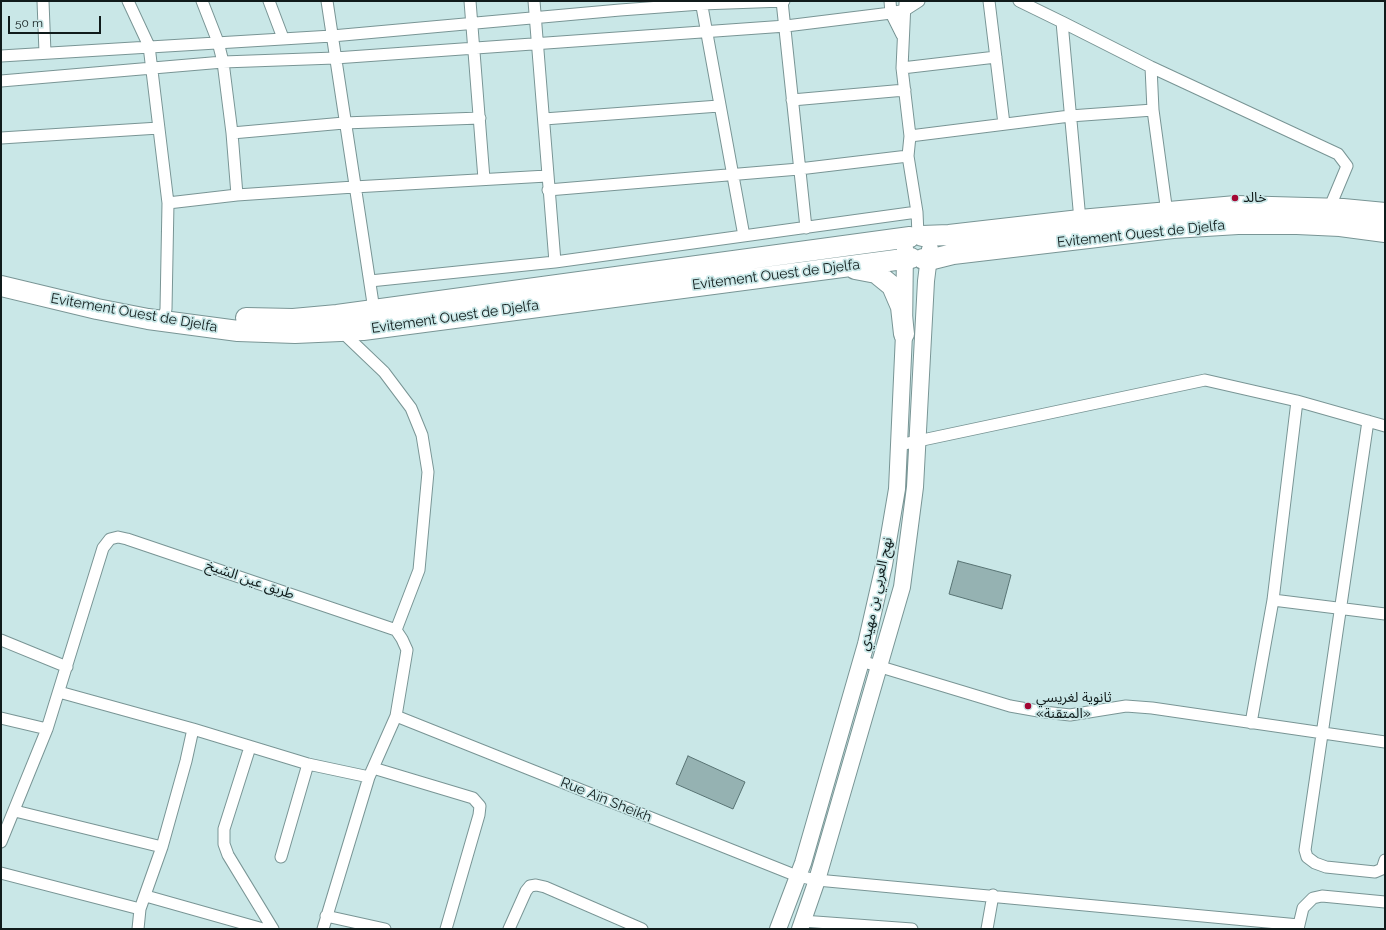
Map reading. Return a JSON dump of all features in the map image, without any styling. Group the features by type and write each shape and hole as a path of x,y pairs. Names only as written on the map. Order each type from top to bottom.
{"highway":[{"name":"Evitement Ouest de Djelfa","path":"1,273 76,291 164,315 238,332 295,333 339,323 839,266 917,249 950,235 1080,220 1236,206 1329,209 1385,213"},
{"name":"Evitement Ouest de Djelfa","path":"339,323 374,310 917,249 953,254 1173,228 1238,224 1340,226 1385,232"},
{"path":"839,266 876,273 892,286 902,307 904,334"},
{"name":"Evitement Ouest de Djelfa","path":"1,286 97,309 164,315"}],"main road":[{"name":"نهج العربي بن مهيدي","path":"778,929 803,863 876,605 896,489 904,334 917,249"},
{"name":"نهج العربي بن مهيدي","path":"801,925 817,880 880,668 902,587 915,487 918,441 917,249"},
{"path":"853,689 871,696"}],"street":[{"path":"43,1 45,53"},
{"path":"128,1 149,46 168,203 164,315"},
{"path":"202,1 218,42 223,62 232,133 237,195"},
{"path":"269,1 283,38"},
{"path":"327,1 344,123 374,310"},
{"path":"470,1 484,179"},
{"path":"534,1 539,44 548,190 555,262"},
{"path":"1,56 332,36 472,24 620,6 701,2 783,1 806,228"},
{"path":"890,1 891,13 902,36"},
{"path":"1,81 223,62 335,58 786,26 891,13 905,5 918,1"},
{"path":"989,1 1004,124"},
{"path":"1019,1 1151,67 1338,154 1347,166 1329,209"},
{"path":"701,2 744,236"},
{"path":"905,5 902,36 902,68 910,136 908,156 917,212 917,249"},
{"path":"1062,22 1080,220"},
{"path":"902,68 996,57"},
{"path":"1151,67 1153,110 1167,213"},
{"path":"792,100 905,90"},
{"path":"544,119 719,106"},
{"path":"910,136 1070,116 1153,110"},
{"path":"232,133 344,123 480,118"},
{"path":"1,138 159,128"},
{"path":"548,190 799,169 908,156"},
{"path":"168,203 237,195 354,186 547,176"},
{"path":"370,281 555,262 917,212"},
{"path":"323,929 371,773 396,716 407,650 396,630 419,570 428,472 422,434 411,408 384,372 339,323"},
{"path":"899,445 1205,380 1297,401 1385,426"},
{"path":"1251,723 1273,600 1297,401"},
{"path":"1368,421 1321,732 1305,850 1307,857 1326,868 1375,872 1382,869 1385,860"},
{"name":"طريق عين الشيخ","path":"1,842 48,729 103,548 110,539 118,537 396,630"},
{"path":"1273,600 1385,614"},
{"path":"1,640 67,667"},
{"path":"861,661 880,668 1010,706 1044,712 1070,715 1126,706 1385,742"},
{"path":"59,692 193,729 308,764 371,773 473,798 480,806 479,815 446,929"},
{"name":"Rue Aïn Sheikh","path":"396,716 797,876 817,880 993,895 1298,927"},
{"path":"1,718 48,729"},
{"path":"138,929 140,909 146,896 162,847 186,762 193,729"},
{"path":"250,747 224,829 224,844 228,855 273,929"},
{"path":"280,857 308,764"},
{"path":"15,811 162,847"},
{"path":"1,873 140,909"},
{"path":"509,929 526,891 530,886 536,885 544,887 642,929"},
{"path":"987,929 993,895"},
{"path":"146,896 263,929"},
{"path":"1298,927 1303,908 1312,898 1322,896 1385,902"},
{"path":"326,916 385,929"},
{"path":"801,925 912,929"}],"building":[{"path":"958,561 1011,575 1002,609 949,594"},
{"path":"688,756 745,782 733,809 676,784"}],"place":[{"name":"خالد","path":"1235,198"},
{"name":"ثانوية لغريسي «المتقنة»","path":"1028,706"}]}
